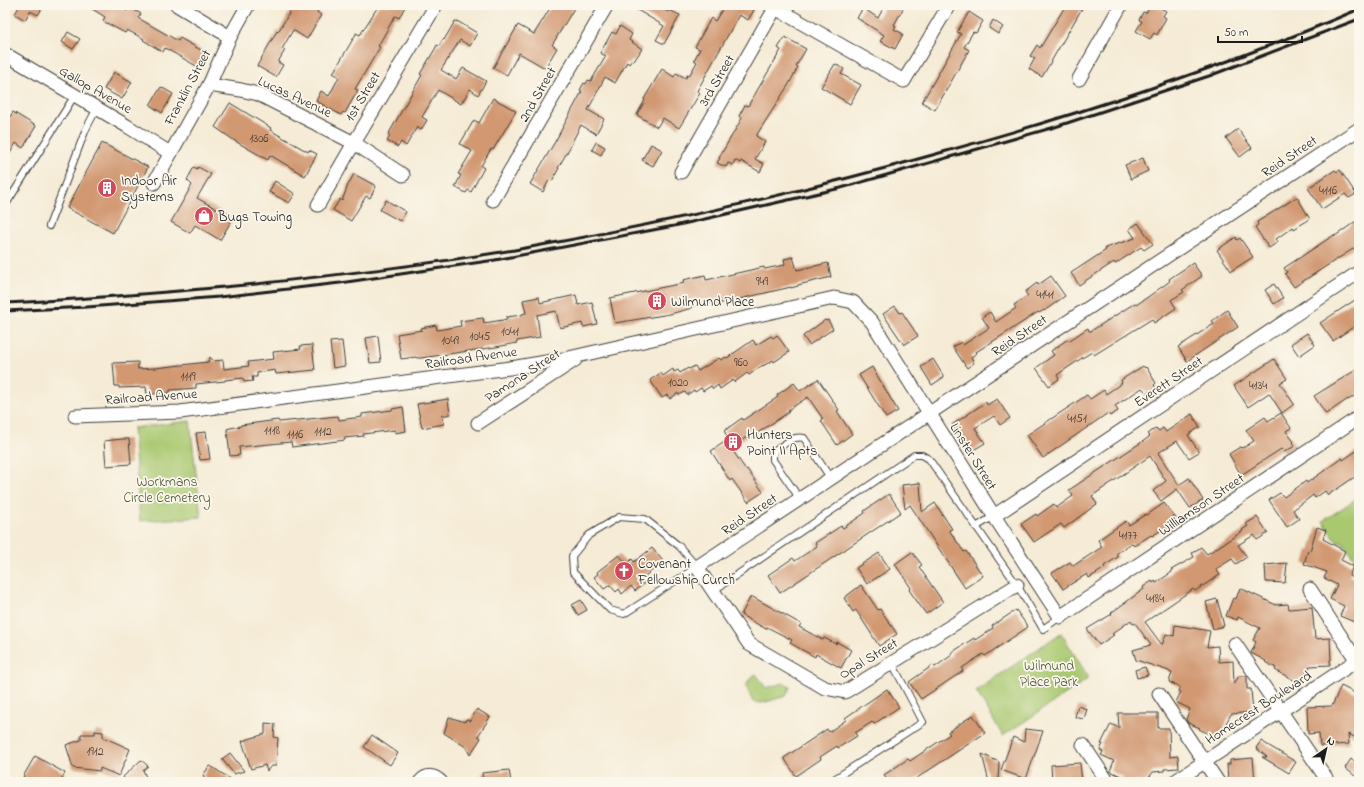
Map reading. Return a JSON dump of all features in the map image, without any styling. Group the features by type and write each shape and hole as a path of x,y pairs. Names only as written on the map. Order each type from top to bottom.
{"street":[{"path":"177,5 230,37"},
{"name":"Franklin Street","path":"154,183 209,85 230,37 248,5"},
{"name":"1st Street","path":"318,205 436,5"},
{"name":"2nd Street","path":"493,200 608,5"},
{"path":"774,6 904,81 949,5"},
{"path":"1079,79 1121,5"},
{"name":"3rd Street","path":"681,172 774,6"},
{"name":"Gallop Avenue","path":"5,54 170,153"},
{"name":"Lucas Avenue","path":"209,85 258,94 354,143 403,175"},
{"name":"Reid Street","path":"697,567 1359,129"},
{"name":"Everett Street","path":"994,516 1359,272"},
{"name":"Railroad Avenue","path":"75,416 187,411 502,369 583,355 834,298 854,302 862,311"},
{"name":"Linster Street","path":"862,311 872,322 994,516 1060,617"},
{"name":"Pamona Street","path":"478,423 583,355"},
{"name":"Williamson Street","path":"1060,617 1359,417"},
{"name":"Opal Street","path":"697,567 749,644 825,688 845,692 1017,585"},
{"path":"1310,589 1358,661"},
{"path":"1235,644 1326,778"},
{"name":"Homecrest Boulevard","path":"1174,782 1358,661"},
{"path":"1159,694 1218,782"},
{"path":"1083,745 1108,782"},
{"path":"420,782 424,778 431,776 441,782"}],"lane":[{"path":"5,206 75,95"},
{"path":"49,226 86,130 97,108"},
{"path":"800,499 773,460 774,451 792,438 798,436 804,438 831,479"},
{"path":"713,591 914,455 922,455 929,459 1017,585 1043,628 1060,617"},
{"path":"976,527 994,516"},
{"path":"619,517 645,519 679,546 697,567 624,614 610,610 573,572 572,556 589,535 619,517"},
{"path":"834,779 923,722 892,663"}],"green space":[{"name":"Workmans Circle Cemetery","path":"190,421 201,517 140,521 133,428"},
{"path":"1359,497 1359,566 1342,541 1337,542 1323,521"},
{"name":"Wilmund Place Park","path":"1061,633 1089,678 1003,736 976,691"},
{"path":"756,674 766,688 783,683 790,687 786,696 762,703 753,702 746,686 750,678"}],"building":[{"path":"20,5 44,5 38,15 30,11 25,20 15,14"},
{"path":"86,5 116,5 127,11 129,7 141,14 138,18 178,41 180,38 206,53 198,67 165,48 163,52 127,30 125,33 103,21 105,17"},
{"path":"294,5 321,5 317,12 321,15 307,39 293,30 282,49 285,50 278,62 283,65 276,77 257,66"},
{"path":"379,5 406,5 399,18 395,16 378,46 380,47 355,89 358,90 345,113 343,112 341,115 316,101 321,91 329,96 339,77 333,73 356,33 360,35"},
{"path":"552,5 576,5 552,45 557,48 545,68 519,53 507,75 493,68 518,25 534,34"},
{"path":"629,5 656,5 668,12 669,10 680,15 664,44 656,40 664,26"},
{"path":"725,5 746,5 754,10 748,20 739,15 697,91 700,93 679,128 663,118 657,127 637,115 645,100 644,99 662,69 674,77 676,73 686,78 687,75 689,76 697,62 694,60 700,49 695,47 711,18 715,21"},
{"path":"885,5 905,5 894,25 896,26 894,29 903,34 895,49 880,41 884,35 857,18 863,8 878,18"},
{"path":"1066,5 1084,5 1042,77 1029,69 1035,58 1030,56 1037,45 1040,48"},
{"path":"1151,5 1155,5 1166,11 1163,16 1166,18 1157,35 1154,33 1150,39 1136,31 1142,21 1139,20 1143,12 1146,13"},
{"path":"969,12 983,21 976,33 973,32 964,47 969,50 935,110 922,102 961,34 957,32"},
{"path":"993,20 1003,27 998,34 989,28"},
{"path":"455,21 477,33 470,46 460,40 441,70 456,79 463,68 486,81 478,95 470,89 461,104 438,90 422,117 427,120 421,130 417,127 406,146 401,142 398,147 387,141 390,136 388,135 437,45 439,46 443,39 444,40"},
{"path":"620,26 632,34 629,40 642,49 634,61 632,60 629,64 627,62 615,83 605,77 588,110 604,119 596,134 581,125 552,181 549,180 543,192 530,184 556,140 582,91 580,90 584,83 586,84 588,80 591,81 606,56 600,53 612,32 616,34"},
{"path":"68,32 80,39 73,49 62,42"},
{"path":"785,37 806,49 796,66 798,67 789,84 756,136 765,142 755,159 764,164 760,172 741,161 740,163 735,160 733,165 728,163 726,167 717,163 742,118 739,116 745,105 748,106 781,50 778,48"},
{"path":"835,64 844,69 841,74 861,85 850,104 821,87"},
{"path":"114,72 132,82 122,99 104,89"},
{"path":"161,87 173,94 162,113 150,105"},
{"path":"493,98 516,111 493,150 491,149 481,166 484,168 471,192 468,190 466,193 455,187 461,175 458,174 472,151 460,144 474,120 479,123"},
{"path":"230,103 271,128 270,130 308,152 309,150 317,154 305,176 270,155 268,160 235,141 215,127"},
{"path":"13,112 36,126 23,148 16,143 5,162 5,125"},
{"path":"1238,129 1252,148 1240,157 1226,138"},
{"path":"596,142 605,147 601,155 592,150"},
{"name":"Indoor Air Systems","path":"102,143 148,167 113,233 67,208"},
{"path":"651,144 662,150 653,166 642,160"},
{"path":"1143,158 1148,171 1131,179 1125,165"},
{"name":"Bugs Towing","path":"194,167 197,169 198,167 211,174 197,198 233,218 220,240 195,225 190,233 171,222 192,185 187,180"},
{"path":"1335,170 1337,172 1340,170 1356,194 1349,198 1345,194 1322,209 1308,188"},
{"path":"354,174 376,186 370,198 366,196 351,221 333,210 340,199 342,201"},
{"path":"275,181 295,194 289,203 269,192"},
{"path":"1297,197 1310,219 1294,229 1293,227 1276,239 1278,242 1269,248 1255,227 1258,225 1257,222"},
{"path":"386,200 406,212 400,221 380,210"},
{"path":"1359,219 1359,245 1294,287 1285,274 1287,272 1284,268"},
{"path":"1138,223 1153,244 1144,250 1141,247 1115,264 1114,262 1079,285 1071,273 1106,250 1105,248 1135,238 1129,229"},
{"path":"1236,237 1237,240 1240,238 1253,257 1231,271 1217,250"},
{"path":"793,257 797,270 828,263 831,277 791,288 731,301 692,306 692,308 670,314 615,323 610,298 684,283 683,280 705,275 706,280 764,267 765,269 784,265 784,259"},
{"path":"1193,263 1202,276 1182,290 1184,292 1171,300 1176,308 1154,323 1152,319 1094,355 1092,352 1082,358 1057,375 1059,379 1049,386 1036,368 1054,355 1051,351 1068,339 1069,341 1088,328 1089,331 1091,331 1135,303 1136,305 1170,281 1169,279"},
{"path":"1051,276 1065,296 1044,311 1038,312 976,352 977,353 971,357 974,363 967,368 953,347 961,342 963,345 989,328 982,317 990,312 996,322 1016,308 1014,305 1028,296 1025,292 1037,283 1038,285"},
{"path":"1274,284 1283,298 1274,304 1265,290"},
{"path":"576,295 578,305 592,302 597,324 583,327 582,323 560,328 556,311 537,315 540,337 496,347 421,358 416,357 401,359 397,334 422,330 421,328 436,325 437,330 461,326 460,321 483,318 484,323 503,320 507,319 506,317 526,313 523,300 539,297 540,303"},
{"path":"1355,300 1359,306 1359,323 1333,341 1320,323"},
{"path":"895,306 900,313 902,312 918,336 904,345 883,314"},
{"path":"1227,310 1238,327 1187,361 1178,347 1214,324 1212,321"},
{"path":"825,320 828,320 833,329 809,345 803,336"},
{"path":"1307,333 1315,345 1299,356 1291,344"},
{"path":"777,335 789,352 774,362 773,360 763,365 749,375 747,373 735,382 733,380 720,389 718,385 713,389 711,386 703,391 701,388 695,392 694,390 687,395 685,392 679,395 678,393 670,399 667,395 662,398 650,380 661,373 663,376 673,369 674,372 678,370 680,373 695,366 698,371 719,358 721,360 726,357 727,358 753,340 756,345 771,336 773,338"},
{"path":"378,336 381,362 370,363 366,338"},
{"path":"342,341 345,366 333,368 330,342"},
{"path":"312,345 315,370 276,374 275,370 257,373 257,377 252,377 253,381 244,382 243,378 196,384 196,388 170,390 170,393 147,394 146,387 119,388 119,386 115,386 113,363 138,362 138,369 155,368 208,362 210,357 214,361 223,360 224,369 249,366 248,362 274,359 273,352 301,349 300,346"},
{"path":"933,359 944,377 932,385 921,367"},
{"path":"1274,359 1287,379 1280,383 1294,404 1282,413 1269,393 1248,407 1234,386"},
{"path":"1143,366 1145,368 1146,367 1156,383 1154,385 1156,388 1147,393 1142,388 1115,406 1118,411 1110,416 1108,413 1043,458 1027,435 1087,395 1090,399 1104,390 1106,394 1122,383 1121,380"},
{"path":"872,367 898,411 886,418 859,375"},
{"path":"1359,368 1359,393 1326,414 1314,396"},
{"name":"Hunters Point II Apts","path":"818,379 839,410 837,411 852,434 837,445 821,421 823,419 808,397 788,410 789,412 753,436 751,434 731,448 763,492 748,502 732,479 730,481 711,451 729,439 724,431 742,418 743,420 778,397 777,395 794,383 800,391"},
{"path":"448,399 450,414 442,416 444,424 422,428 417,404"},
{"path":"997,399 1010,418 1000,425 994,416 975,428 985,443 970,452 952,425 986,402 987,405"},
{"path":"403,407 406,431 395,433 395,430 363,434 364,436 344,438 345,440 292,447 291,442 239,447 240,455 230,456 227,429 230,428 278,420 279,422 338,416 339,420 362,417 362,414"},
{"path":"1281,413 1291,428 1286,431 1294,442 1293,443 1295,446 1284,452 1281,449 1241,475 1229,454 1254,441 1246,430 1265,417 1268,421"},
{"path":"1192,414 1200,427 1188,435 1199,452 1189,458 1177,441 1158,453 1179,485 1189,478 1203,500 1190,508 1177,489 1161,501 1153,491 1166,481 1150,456 1092,496 1097,504 1064,528 1061,524 1034,542 1021,524 1036,514 1037,516 1054,504 1056,508 1073,496 1069,490 1145,440 1150,436 1148,434 1156,428 1159,431 1163,428 1166,432"},
{"path":"206,432 210,459 200,460 196,433"},
{"path":"129,439 131,464 106,466 104,441"},
{"path":"1359,449 1359,474 1328,495 1325,491 1315,498 1313,495 1293,510 1299,519 1287,527 1269,500 1280,493 1284,497 1306,481 1307,483 1342,458 1343,460"},
{"path":"920,483 922,512 935,503 952,529 949,530 983,576 965,588 910,505 905,509 902,485"},
{"path":"889,494 901,512 780,593 768,575 793,558 795,561 817,546 815,543 841,526 843,528"},
{"path":"1164,503 1177,520 1175,521 1178,524 1167,532 1163,529 1152,536 1151,535 1134,546 1132,543 1116,554 1118,557 1104,566 1105,568 1089,578 1087,574 1063,589 1052,573 1070,562 1073,566 1102,547 1098,540 1126,521 1129,525"},
{"path":"1257,517 1268,533 1257,540 1254,535 1238,545 1247,557 1236,564 1232,559 1216,569 1220,575 1195,591 1193,589 1145,622 1162,645 1166,634 1174,636 1175,625 1210,631 1207,647 1218,646 1219,662 1233,661 1234,684 1239,676 1247,676 1247,689 1251,689 1253,712 1231,714 1218,739 1199,729 1200,728 1188,723 1186,719 1190,709 1176,702 1181,692 1178,691 1180,687 1169,682 1172,673 1136,660 1133,650 1151,645 1135,623 1133,624 1131,620 1112,634 1114,635 1099,645 1087,629 1112,614 1111,613 1144,589 1143,587 1152,581 1153,583 1155,581 1156,583 1172,572 1171,570 1194,557 1192,553 1201,547 1207,554 1243,531 1242,530 1248,526 1246,524"},
{"path":"1317,527 1326,530 1323,539 1345,551 1341,560 1353,566 1349,576 1359,580 1359,624 1340,616 1344,606 1330,599 1337,585 1324,578 1327,572 1304,564 1308,550 1310,551"},
{"name":"Covenant Fellowship Curch","path":"652,548 663,561 644,577 647,581 635,591 631,586 622,594 619,589 616,592 610,585 604,589 594,577 598,574 597,572 619,555 627,564 632,559 634,562"},
{"path":"912,552 922,565 919,567 943,602 926,614 909,590 911,588 895,564"},
{"path":"879,553 890,569 867,584 856,568"},
{"path":"1287,563 1285,583 1266,582 1265,565"},
{"path":"861,585 897,634 879,646 856,610 853,612 844,598"},
{"path":"1240,588 1276,605 1288,604 1289,609 1312,607 1315,639 1330,638 1330,665 1310,666 1301,684 1275,670 1276,668 1251,653 1256,642 1253,640 1260,628 1238,617 1237,620 1226,616 1233,598 1236,599"},
{"path":"751,596 801,624 799,627 823,640 824,638 836,644 837,642 851,650 841,668 816,654 815,657 790,643 792,640 767,627 766,629 741,615"},
{"path":"1217,599 1224,626 1213,629 1206,602"},
{"path":"581,600 587,610 578,615 572,605"},
{"path":"1016,610 1028,627 985,656 983,654 962,668 963,671 921,699 909,682 933,665 935,667 952,655 951,653 974,638 975,640 993,628 992,626"},
{"path":"1145,667 1148,675 1137,678 1135,670"},
{"path":"1341,686 1359,695 1359,739 1348,734 1349,744 1320,746 1319,733 1308,734 1307,707 1332,706"},
{"path":"887,689 899,707 874,724 872,722 855,733 857,736 820,757 821,759 796,776 784,758 827,729 829,732 846,720 845,718"},
{"path":"1078,706 1087,709 1084,719 1075,717"},
{"path":"477,709 490,717 478,736 481,738 470,755 466,747 444,733 449,717 465,722 466,719 470,721"},
{"path":"1118,713 1158,713 1158,728 1169,728 1170,757 1178,756 1179,768 1164,769 1164,771 1153,772 1146,782 1121,782 1123,777 1110,771 1114,761 1101,755 1103,752 1100,750 1103,744 1101,744 1111,724 1119,728"},
{"path":"973,715 985,733 911,782 888,782 884,775 908,759 910,761 950,734 948,732"},
{"path":"265,723 275,724 274,737 278,738 276,766 271,766 267,771 265,765 251,769 242,741 265,734"},
{"path":"1025,729 1043,731 1026,779 1001,770 1013,737 1024,742"},
{"path":"95,731 103,732 103,737 130,749 119,776 100,768 100,771 73,768 66,745 81,740 81,734 95,734"},
{"path":"372,735 398,753 390,765 364,747"},
{"path":"1261,741 1296,762 1289,773 1262,757 1267,757 1256,748"},
{"path":"230,753 244,771 234,774 222,759"},
{"path":"982,754 999,762 998,782 989,782"},
{"path":"35,756 65,773 60,782 22,782 24,775"},
{"path":"1253,758 1255,782 1228,782 1227,764 1230,764 1230,760"},
{"path":"1351,759 1359,766 1359,779 1345,768"},
{"path":"141,760 148,766 143,770 148,782 127,782 123,777"},
{"path":"1080,763 1082,782 1052,782 1051,765"},
{"path":"209,766 235,782 213,782 203,776"},
{"path":"509,770 511,782 483,782 482,773"}],"railway":[{"path":"5,303 225,287 388,268 520,249 729,207 885,168 1062,117 1186,76 1303,32 1359,9"},
{"path":"5,311 87,307 219,297 340,283 495,260 674,226 841,188 1055,127 1209,76 1359,19"}],"place":[{"name":"Indoor Air Systems","path":"107,188"},
{"name":"Bugs Towing","path":"204,216"},
{"name":"Wilmund Place","path":"657,301"},
{"name":"Hunters Point II Apts","path":"733,442"},
{"name":"Covenant Fellowship Curch","path":"624,571"}]}
